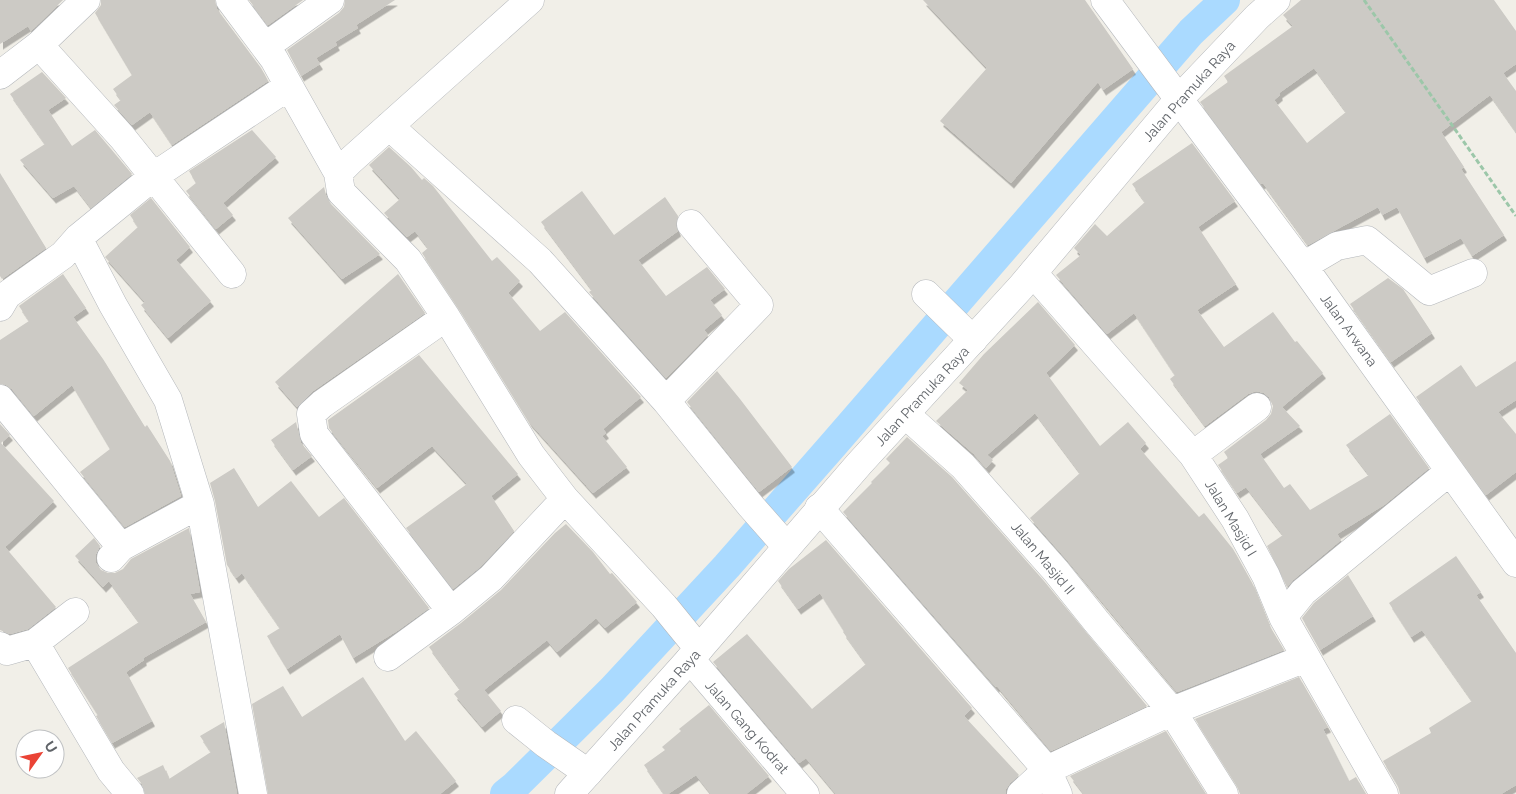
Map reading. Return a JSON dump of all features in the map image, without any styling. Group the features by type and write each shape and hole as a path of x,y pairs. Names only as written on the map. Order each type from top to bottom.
{"street":[{"path":"0,75 39,45 86,0"},
{"name":"Jalan Gang Kodrat","path":"230,0 266,46 338,173 341,192 408,260 446,317 531,455 565,499 664,606 693,648 805,794"},
{"path":"266,46 330,0"},
{"path":"338,173 530,0"},
{"name":"Jalan Arwana","path":"1105,0 1303,266 1516,563"},
{"name":"Jalan Pramuka Raya","path":"570,794 580,768 693,648 782,541 819,508 905,414 965,334 1033,273 1172,90 1276,0"},
{"path":"39,45 122,137 232,274"},
{"path":"0,306 7,295 63,255 78,238 154,176 289,86"},
{"path":"389,126 540,261 666,400 750,505 782,541"},
{"path":"666,400 759,306 691,224"},
{"path":"78,238 112,305 168,400 200,504 253,794"},
{"path":"1303,266 1337,246 1367,240 1428,290 1473,273"},
{"name":"Jalan Masjid I","path":"1033,273 1193,455 1235,519 1266,576 1283,617 1384,794"},
{"path":"932,300 965,334"},
{"path":"446,317 322,404 311,414 314,434 451,611"},
{"path":"0,399 116,552 200,504"},
{"path":"1193,455 1257,407"},
{"name":"Jalan Masjid II","path":"905,414 963,466 1011,519 1172,711 1224,794"},
{"path":"1283,617 1303,592 1450,471"},
{"path":"388,657 451,611 491,578 565,499"},
{"path":"819,508 1053,782"},
{"path":"0,646 7,651 35,643 75,612"},
{"path":"35,643 111,771 130,794"},
{"path":"1021,794 1053,782 1172,711 1306,658"},
{"path":"516,720 580,768"}],"path":[{"path":"1364,0 1516,216"}],"building":[{"path":"0,0 63,0 31,31 28,26 0,44"},
{"path":"101,0 215,0 217,9 261,68 268,81 172,145 150,112 132,125 114,105 121,100 113,89 132,75 95,13 101,5"},
{"path":"249,0 303,0 268,25"},
{"path":"345,0 395,0 356,25 358,28 335,42 337,45 316,58 320,64 301,76 287,50 339,13 344,7"},
{"path":"923,0 1085,0 1133,69 1103,90 1098,82 1011,183 940,121 987,68"},
{"path":"1301,0 1494,0 1516,31 1516,64 1503,73 1516,91 1516,132 1490,95 1441,132 1464,167 1461,169 1504,235 1472,256 1461,238 1424,258 1397,207 1382,215 1378,207 1308,245 1200,102 1228,82 1224,76 1293,26 1283,15","holes":["1314,68 1346,112 1307,143 1274,100 1280,95 1279,93"]},
{"path":"42,72 66,98 48,110 72,146 95,130 132,174 91,208 74,186 53,198 20,160 45,144 10,94"},
{"path":"252,130 276,157 223,203 233,215 216,229 186,191 196,183 189,171"},
{"path":"1192,143 1235,201 1198,227 1236,284 1197,310 1224,347 1273,312 1295,342 1297,341 1323,373 1282,407 1300,426 1260,454 1284,488 1290,484 1310,510 1369,475 1346,445 1390,414 1429,468 1384,505 1337,534 1341,540 1287,587 1267,546 1283,535 1246,487 1237,493 1218,465 1228,458 1224,452 1266,420 1271,414 1273,406 1269,397 1264,393 1256,391 1248,394 1205,426 1170,379 1175,375 1134,313 1107,334 1056,275 1081,255 1074,248 1095,224 1107,236 1145,202 1132,184"},
{"path":"389,147 422,180 424,178 433,186 492,261 497,257 520,281 508,293 540,331 565,312 641,397 603,429 606,433 602,436 627,467 593,493 529,422 422,253 428,248 415,231 407,237 384,213 400,199 369,165"},
{"path":"0,173 46,248 2,279 0,276"},
{"path":"324,187 330,203 380,254 342,279 288,218"},
{"path":"582,191 614,235 665,197 678,216 676,226 678,231 638,260 666,296 707,267 725,289 710,300 722,315 704,330 708,335 666,378 589,292 592,290 541,222"},
{"path":"151,198 190,247 176,260 211,301 168,338 141,305 145,302 105,257 138,227 130,215"},
{"path":"63,274 86,308 73,317 103,359 145,427 147,425 170,461 181,496 125,527 80,472 110,449 72,385 34,416 12,389 0,384 0,340 29,321 19,306"},
{"path":"398,274 425,313 313,391 297,407 275,382"},
{"path":"1388,278 1403,289 1432,333 1391,362 1350,304"},
{"path":"1038,302 1075,345 1046,373 1100,446 1128,422 1146,443 1140,449 1199,517 1204,513 1233,549 1252,583 1269,625 1284,650 1177,692 1030,518 1080,473 1035,413 987,455 993,460 986,468 974,454 936,421 968,390 959,383 984,354"},
{"path":"419,355 518,474 491,496 514,531 480,567 453,589 406,528 467,484 432,446 377,488 329,428 328,420"},
{"path":"1516,361 1516,400 1498,412 1516,434 1516,472 1486,495 1416,397 1461,365 1476,387"},
{"path":"717,371 792,467 759,492 687,402"},
{"path":"296,422 301,443 312,456 293,470 271,440"},
{"path":"0,424 10,435 1,443 54,501 5,547 56,607 28,629 10,634 0,630"},
{"path":"907,437 952,477 1044,581 1147,706 1051,751 997,686 843,512 890,463 886,459"},
{"path":"234,468 258,507 291,481 319,517 344,498 429,608 397,631 353,658 340,634 287,669 267,636 280,628 242,573 236,578 227,565 210,483"},
{"path":"566,524 637,602 605,628 596,618 557,652 547,640 484,690 501,711 482,727 454,694 460,689 429,647 501,590 555,533"},
{"path":"189,528 200,592 190,594 206,622 143,658 144,660 126,672 152,721 112,743 96,716 98,715 68,668 139,622 109,581 103,587 75,556 94,538 100,546 96,554 96,563 101,570 115,573 123,569 131,559"},
{"path":"826,540 972,708 964,716 1019,775 1010,783 1006,789 1006,794 836,794 806,758 799,763 713,662 747,634 812,709 866,664 843,632 820,593 798,609 778,581 789,569"},
{"path":"1456,556 1481,592 1476,595 1516,653 1516,785 1501,794 1400,794 1398,786 1383,761 1431,733 1429,728 1472,701 1422,630 1411,637 1389,603"},
{"path":"1348,575 1373,616 1320,650 1302,618 1314,603"},
{"path":"363,677 405,741 416,731 456,781 440,794 268,794 252,704 283,686 302,717"},
{"path":"1299,677 1328,727 1323,729 1349,781 1356,777 1366,794 1240,794 1237,786 1195,719"},
{"path":"709,705 769,776 746,794 711,794 696,775 668,794 664,794 644,765 665,750 662,747 681,731 679,729"},
{"path":"224,722 237,794 145,794 142,784 137,778 163,765 169,779 211,752 200,736"},
{"path":"1166,731 1206,794 1084,794 1070,776"}],"waterway":[{"path":"505,794 612,690 727,566 1191,32 1225,0"}]}
